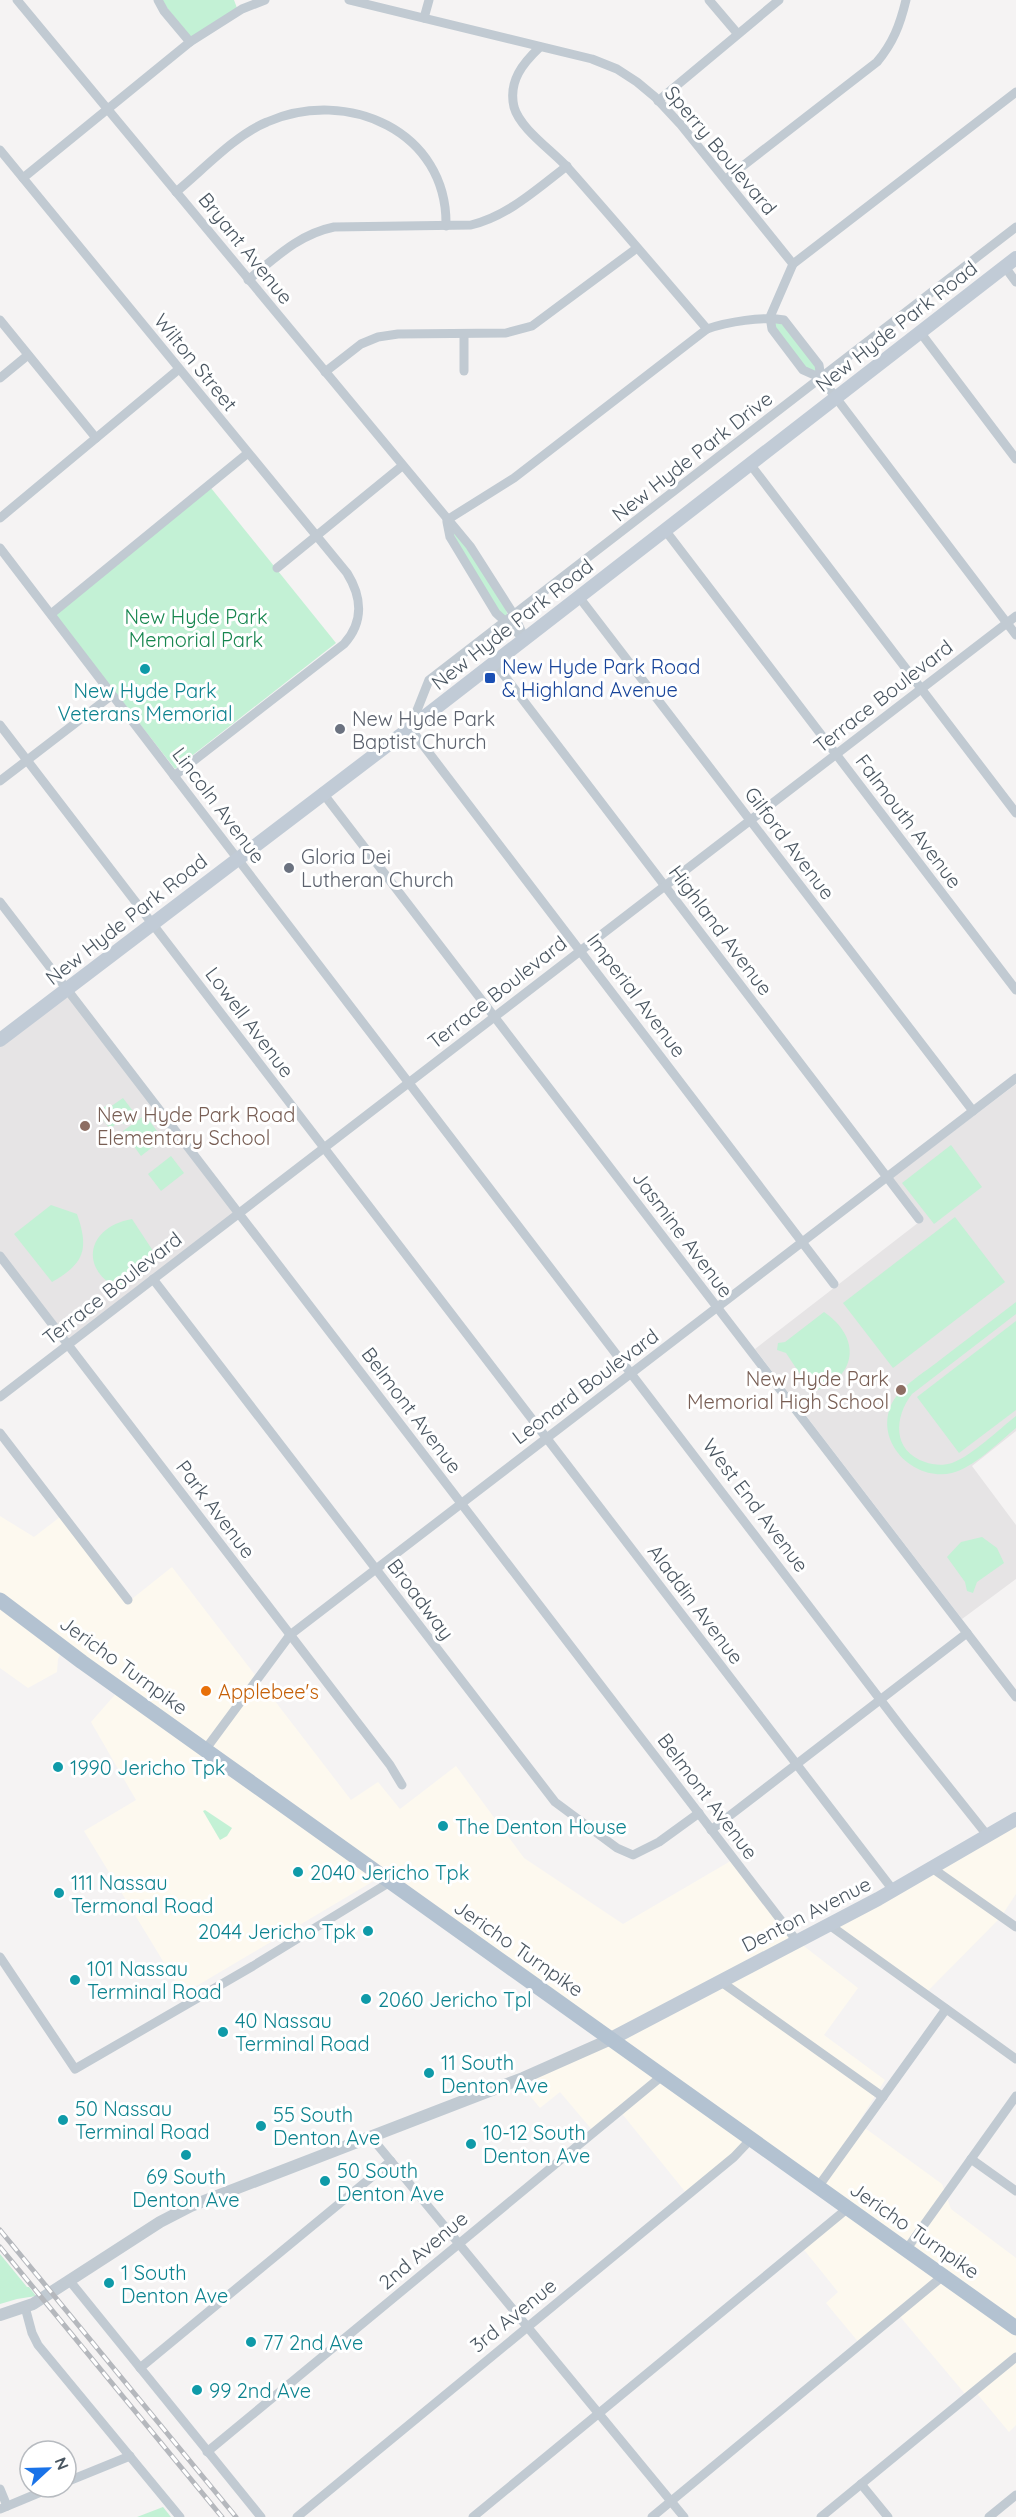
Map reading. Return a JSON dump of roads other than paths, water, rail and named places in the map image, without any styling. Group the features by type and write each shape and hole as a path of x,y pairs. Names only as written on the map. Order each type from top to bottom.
{"main road":[{"name":"New Hyde Park Road","path":"0,1040 322,792 410,728 1016,258"},
{"name":"Jericho Turnpike","path":"0,1600 63,1649 1016,2328"},
{"name":"Denton Avenue","path":"611,2039 893,1890 1016,1819"}],"street":[{"name":"Bryant Avenue","path":"17,0 470,546 514,615 525,639"},
{"path":"158,0 164,11 190,42"},
{"path":"23,178 107,108 240,4 265,0"},
{"name":"Sperry Boulevard","path":"349,0 592,59 617,69 637,82 658,101 726,180 792,264"},
{"path":"424,18 429,0"},
{"path":"709,0 737,33"},
{"path":"658,101 779,0"},
{"path":"726,180 877,62 890,47 897,34 906,0"},
{"path":"540,47 519,70 513,86 514,109 524,125 567,166 707,329"},
{"path":"821,378 803,370 772,329 770,317 792,264 1016,92"},
{"path":"176,192 242,137 264,123 305,110 336,109 375,119 398,132 416,147 439,179 447,210 447,226"},
{"name":"Wilton Street","path":"0,150 354,584 360,610 356,627 344,644 174,776"},
{"path":"248,280 296,240 318,230 334,227 471,225 497,217 567,166"},
{"name":"New Hyde Park Drive","path":"410,728 429,680 1016,227"},
{"path":"325,372 361,344 378,337 398,334 506,333 532,326 637,248"},
{"path":"1005,267 1016,282"},
{"path":"447,520 514,478 707,329 728,322 770,317 784,320 819,365 821,378 1016,634"},
{"path":"0,320 96,438"},
{"path":"920,332 1016,459"},
{"path":"464,334 464,370"},
{"path":"0,378 28,355"},
{"path":"0,518 179,369"},
{"path":"51,614 248,453"},
{"path":"750,464 1016,813"},
{"path":"277,568 402,466"},
{"name":"Bryant Avenue","path":"447,520 450,537 496,613 525,639"},
{"name":"Falmouth Avenue","path":"665,530 1016,990"},
{"name":"Lincoln Avenue","path":"0,549 409,1083"},
{"name":"Gilford Avenue","path":"579,597 973,1111"},
{"name":"Terrace Boulevard","path":"0,1397 1016,616"},
{"name":"Highland Avenue","path":"494,662 919,1219"},
{"path":"0,781 112,695"},
{"name":"Lowell Avenue","path":"0,725 493,1369"},
{"name":"Imperial Avenue","path":"410,728 834,1284"},
{"name":"Jasmine Avenue","path":"322,792 1016,1698"},
{"name":"Belmont Avenue","path":"0,902 796,1940"},
{"name":"Leonard Boulevard","path":"205,1750 290,1635 1016,1078"},
{"name":"West End Avenue","path":"409,1083 987,1835"},
{"name":"Park Avenue","path":"0,1256 390,1765 402,1785"},
{"name":"Broadway","path":"153,1279 545,1791 570,1815 617,1848 633,1855 659,1842 699,1813"},
{"name":"Aladdin Avenue","path":"493,1369 893,1890"},
{"path":"0,1433 128,1600"},
{"path":"711,1830 967,1633"},
{"path":"932,1868 1016,1927"},
{"path":"0,1957 75,2069 253,1966 390,1882"},
{"path":"828,1924 1016,2059"},
{"path":"720,1981 883,2097"},
{"path":"818,2187 946,2009"},
{"path":"0,2314 25,2307 182,2210 523,2078 611,2039"},
{"name":"2nd Avenue","path":"207,2452 662,2076"},
{"path":"906,2250 1016,2096"},
{"path":"371,2137 684,2517"},
{"name":"3rd Avenue","path":"297,2517 734,2157 752,2139"},
{"path":"971,2159 1016,2191"},
{"path":"140,2368 391,2161"},
{"path":"474,2517 848,2208"},
{"path":"652,2517 944,2277"},
{"path":"69,2280 261,2517"},
{"path":"25,2307 38,2345 180,2517"},
{"path":"821,2517 1016,2357"},
{"path":"78,2477 130,2456"},
{"path":"861,2484 888,2517"},
{"path":"0,2489 3,2508 24,2499"},
{"path":"989,2517 1016,2495"}],"railway":[{"path":"0,2230 236,2517"},
{"path":"0,2247 222,2517"}],"place":[{"name":"New Hyde Park Veterans Memorial","path":"145,669"},
{"name":"New Hyde Park Road & Highland Avenue","path":"490,678"},
{"name":"New Hyde Park Baptist Church","path":"340,729"},
{"name":"Gloria Dei Lutheran Church","path":"289,868"},
{"name":"New Hyde Park Road Elementary School","path":"85,1126"},
{"name":"New Hyde Park Memorial High School","path":"901,1390"},
{"name":"Applebee's","path":"206,1691"},
{"name":"1990 Jericho Tpk","path":"58,1767"},
{"name":"The Denton House","path":"443,1826"},
{"name":"2040 Jericho Tpk","path":"298,1872"},
{"name":"111 Nassau Termonal Road","path":"59,1893"},
{"name":"2044 Jericho Tpk","path":"368,1931"},
{"name":"101 Nassau Terminal Road","path":"75,1980"},
{"name":"2060 Jericho Tpl","path":"366,1999"},
{"name":"40 Nassau Terminal Road","path":"223,2032"},
{"name":"11 South Denton Ave","path":"429,2073"},
{"name":"50 Nassau Terminal Road","path":"63,2120"},
{"name":"55 South Denton Ave","path":"261,2126"},
{"name":"10-12 South Denton Ave","path":"471,2144"},
{"name":"69 South Denton Ave","path":"186,2155"},
{"name":"50 South Denton Ave","path":"325,2181"},
{"name":"1 South Denton Ave","path":"109,2283"},
{"name":"77 2nd Ave","path":"251,2342"},
{"name":"99 2nd Ave","path":"197,2390"}],"park label":[{"name":"New Hyde Park Memorial Park","path":"196,628"}]}
